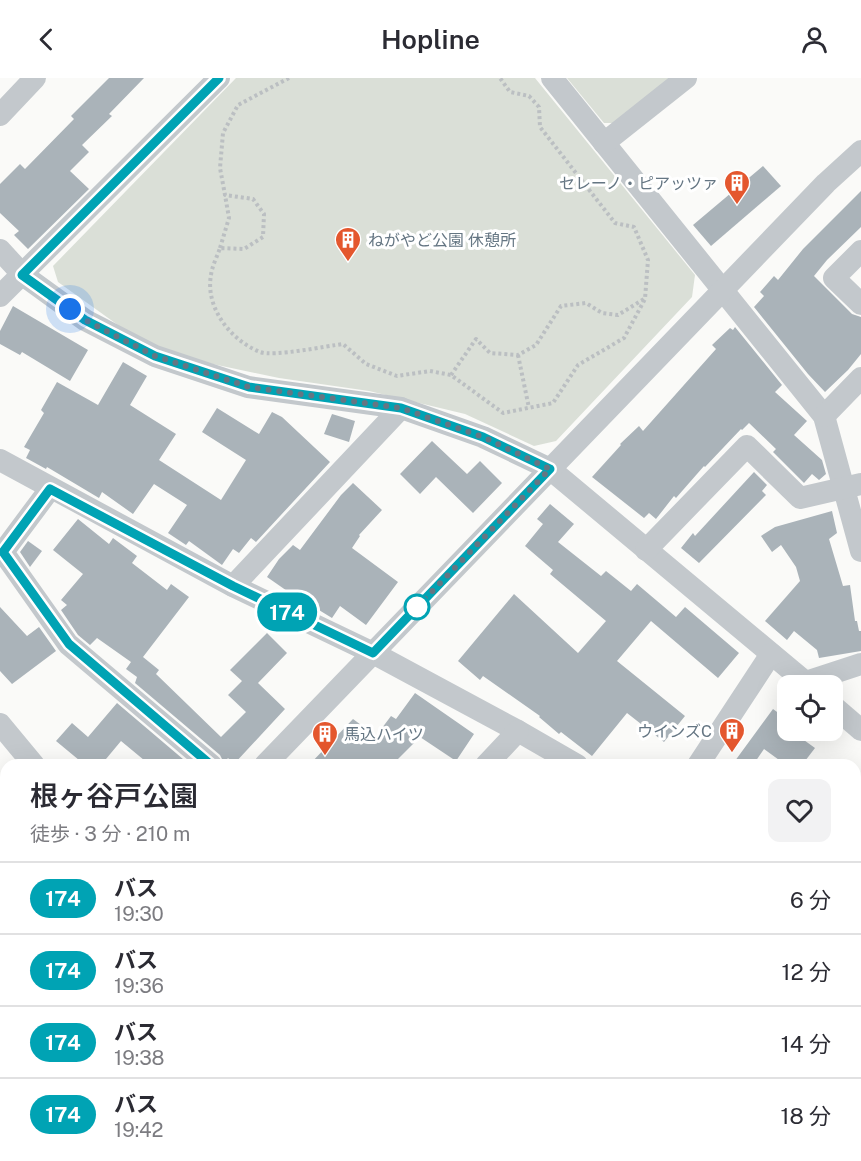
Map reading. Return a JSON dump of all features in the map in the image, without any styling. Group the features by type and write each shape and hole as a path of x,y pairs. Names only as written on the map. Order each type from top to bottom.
{"street":[{"path":"0,115 35,78"},
{"path":"0,296 219,78"},
{"path":"552,78 824,417 852,486 861,551"},
{"path":"604,143 686,78"},
{"path":"271,759 826,183 861,151"},
{"path":"0,250 22,275 85,320 155,356 249,387 401,408 483,437 550,469 797,675"},
{"path":"861,251 834,278 861,304"},
{"path":"824,417 861,378"},
{"path":"233,586 401,408"},
{"path":"646,550 747,446 800,498 852,486"},
{"path":"0,460 233,586 373,653 567,759"},
{"path":"50,489 3,552 69,644 204,759"},
{"path":"702,759 771,654"},
{"path":"832,675 861,664"},
{"path":"843,714 861,730"},
{"path":"0,724 29,759"},
{"path":"492,759 518,731"}],"path":[{"path":"289,78 238,105 223,133 220,168 229,218 210,276 214,310 233,334 261,352 302,351 343,344 366,364 397,376 430,371 451,375 503,413 553,403 578,365 624,338 645,299 648,260 634,227 615,223 540,127 539,107 528,96 510,92 500,78"},
{"path":"220,248 244,249 263,237 264,214 253,199 225,195"},
{"path":"451,375 476,339 490,353 518,356 536,345 561,306 586,303 602,312 618,315 645,299"},
{"path":"518,356 530,408"}],"shaded area":[{"path":"236,78 535,78 695,275 692,297 556,441 534,446 465,414 369,391 279,378 189,359 136,338 58,282 53,266"},
{"path":"567,78 670,78 617,123 604,123"}],"building":[{"path":"109,78 144,78 109,114 112,116 82,145 89,152 70,171 89,189 28,249 14,235 19,231 0,213 0,184 20,164 25,169 74,119 71,116"},
{"name":"セレーノ・ピアッツァ","path":"763,166 781,186 711,246 693,225"},
{"path":"861,191 861,227 814,276 852,314 861,317 861,354 825,392 754,307 764,296 760,292 774,276 778,280 803,249"},
{"path":"13,306 88,350 70,381 22,352 20,355 0,344 0,331"},
{"path":"735,327 782,385 775,392 807,421 794,435 822,460 826,474 819,480 812,474 804,483 773,452 776,449 749,423 704,466 676,498 674,496 656,519 649,513 644,518 592,477 639,426 643,431 716,349 712,345 730,328 733,330"},
{"path":"123,362 147,376 130,405 176,434 159,460 221,500 246,460 202,432 217,408 259,434 272,412 282,417 330,462 256,542 251,538 239,553 233,549 222,565 189,541 186,545 168,533 187,505 154,484 133,514 102,492 99,498 47,467 46,469 26,458 30,450 24,447 44,413 41,410 57,382 98,405"},
{"path":"332,414 355,421 349,442 324,434"},
{"path":"432,441 467,474 480,461 502,483 473,513 436,477 420,494 400,474"},
{"path":"754,472 767,485 762,491 766,495 699,563 681,548"},
{"path":"353,483 382,510 359,535 352,548 398,582 366,625 340,606 332,618 314,607 313,609 267,577 279,559 293,545 300,550 341,495"},
{"path":"550,504 574,524 558,542 601,576 606,571 631,591 637,584 676,617 685,607 739,653 718,678 651,621 617,661 685,716 664,742 627,713 592,756 483,676 480,680 458,661 514,594 578,653 606,621 550,574 553,570 525,546 543,524 537,519"},
{"path":"832,511 837,533 829,539 843,586 850,585 855,621 861,631 861,651 819,658 817,650 794,631 787,640 765,621 800,581 796,567 781,545 772,552 761,536 775,527"},
{"path":"78,519 109,544 113,538 137,556 132,563 167,590 171,584 189,597 143,657 159,670 156,674 221,737 246,712 228,695 242,681 230,670 267,633 287,653 258,683 285,709 239,759 222,759 135,683 137,677 126,669 131,662 97,638 90,645 78,635 61,610 67,605 61,600 83,574 53,550"},
{"path":"28,541 42,551 30,567 20,552"},
{"path":"0,607 27,636 39,627 56,651 12,684 0,671"},
{"path":"415,693 474,734 457,759 453,759 420,737 398,759 315,759 353,719 376,736 391,716 396,719"},
{"path":"117,703 183,759 143,759 121,741 106,759 78,759 56,741 72,723 88,737"},
{"path":"773,709 777,712 777,741 805,741 815,748 807,759 778,759 764,749 757,759 736,759"}],"bus line":[{"name":"174","path":"204,759 69,644 3,552 50,489 233,586 373,653 550,469 483,437 401,408 249,387 155,356 85,320 22,275 219,78"}],"place":[{"name":"セレーノ・ピアッツァ","path":"737,206"},
{"name":"ねがやど公園 休憩所","path":"348,263"},
{"name":"ウインズC","path":"732,754"},
{"name":"馬込ハイツ","path":"325,757"}],"route":[{"path":"70,309 85,320 155,356 249,387 401,408 483,437 550,469 417,607"}]}
